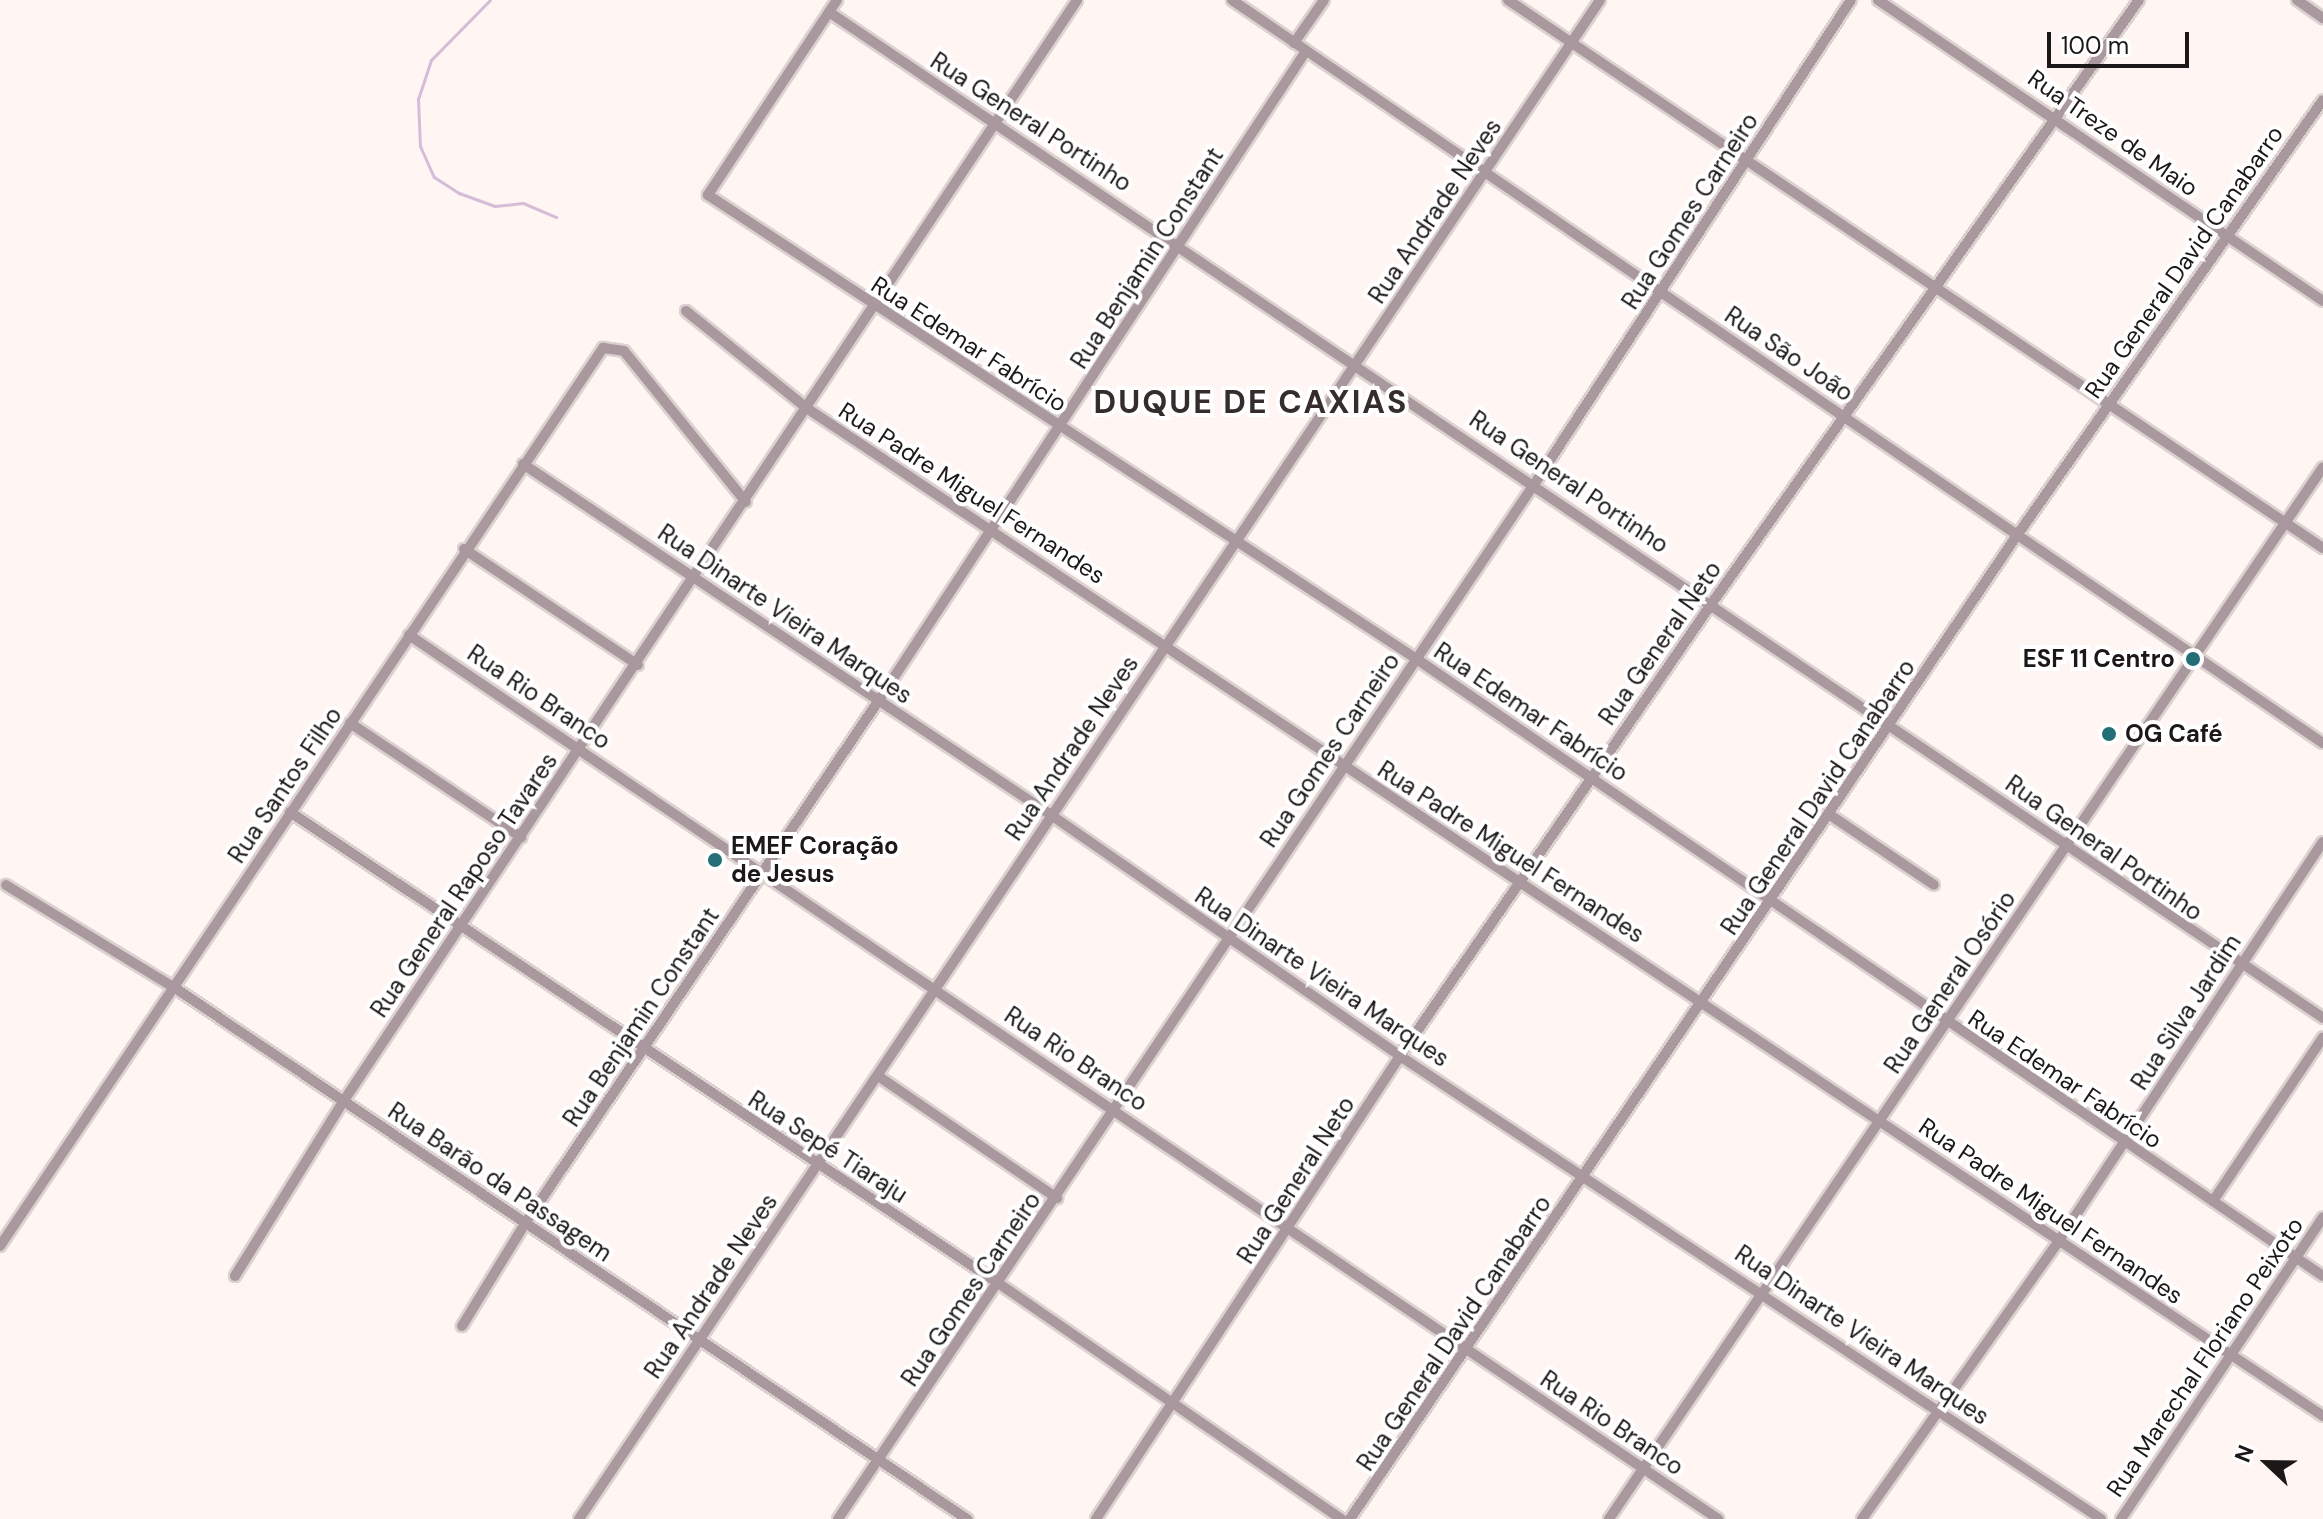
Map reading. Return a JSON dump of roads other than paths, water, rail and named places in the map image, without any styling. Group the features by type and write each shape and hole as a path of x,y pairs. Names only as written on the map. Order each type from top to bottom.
{"street":[{"path":"829,12 837,0"},
{"name":"Rua General Raposo Tavares","path":"235,1276 343,1102 876,308 1077,0"},
{"name":"Rua São João","path":"1232,0 2323,743"},
{"path":"1294,43 1324,0"},
{"path":"1508,0 2111,402 2323,548"},
{"name":"Rua Andrade Neves","path":"581,1518 1165,643 1600,0"},
{"name":"Rua Gomes Carneiro","path":"838,1519 1057,1198 1228,937 1535,483 1748,162 1851,0"},
{"name":"Rua Treze de Maio","path":"1878,0 2058,117 2323,301"},
{"name":"Rua General Neto","path":"1096,1519 1400,1056 1934,285 2058,117 2139,0"},
{"path":"2297,0 2323,18"},
{"name":"Rua General Portinho","path":"829,12 1535,483 1892,724 2239,965 2323,1018"},
{"name":"Rua Edemar Fabrício","path":"829,12 708,195 876,308 1415,658 1947,1024 2323,1276"},
{"name":"Rua Benjamin Constant","path":"462,1326 526,1222 646,1050 1181,245 1306,51"},
{"name":"Rua General David Canabarro","path":"1350,1519 1771,904 2018,534 2224,235 2323,100"},
{"name":"Rua Padre Miguel Fernandes","path":"686,311 808,409 1165,643 1343,765 2323,1416"},
{"name":"Rua Santos Filho","path":"0,1246 175,988 464,549 603,348 624,351 746,502"},
{"name":"Rua Dinarte Vieira Marques","path":"523,464 1051,815 1400,1056 1764,1292 2101,1519"},
{"name":"Rua General Osório","path":"1609,1519 2323,467"},
{"path":"464,549 638,665"},
{"name":"Rua Rio Branco","path":"409,635 764,870 1718,1519"},
{"path":"350,723 521,837"},
{"name":"Rua Sepé Tiaraju","path":"290,812 998,1283 1342,1519"},
{"path":"1830,815 1934,885"},
{"name":"Rua Silva Jardim","path":"1862,1519 2060,1239 2323,842"},
{"name":"Rua Barão da Passagem","path":"6,885 175,988 967,1519"},
{"path":"2213,1201 2323,1037"},
{"path":"878,1076 1057,1198"},
{"name":"Rua Marechal Floriano Peixoto","path":"2121,1519 2323,1217"}],"waterway":[{"path":"490,0 431,60 418,99 420,146 434,177 459,193 495,206 523,203 556,217"}],"place":[{"name":"ESF 11 Centro","path":"2193,659"},
{"name":"OG Café","path":"2109,734"},
{"name":"EMEF Coração de Jesus","path":"715,860"}],"district":[{"name":"DUQUE DE CAXIAS","path":"1251,402"}]}
